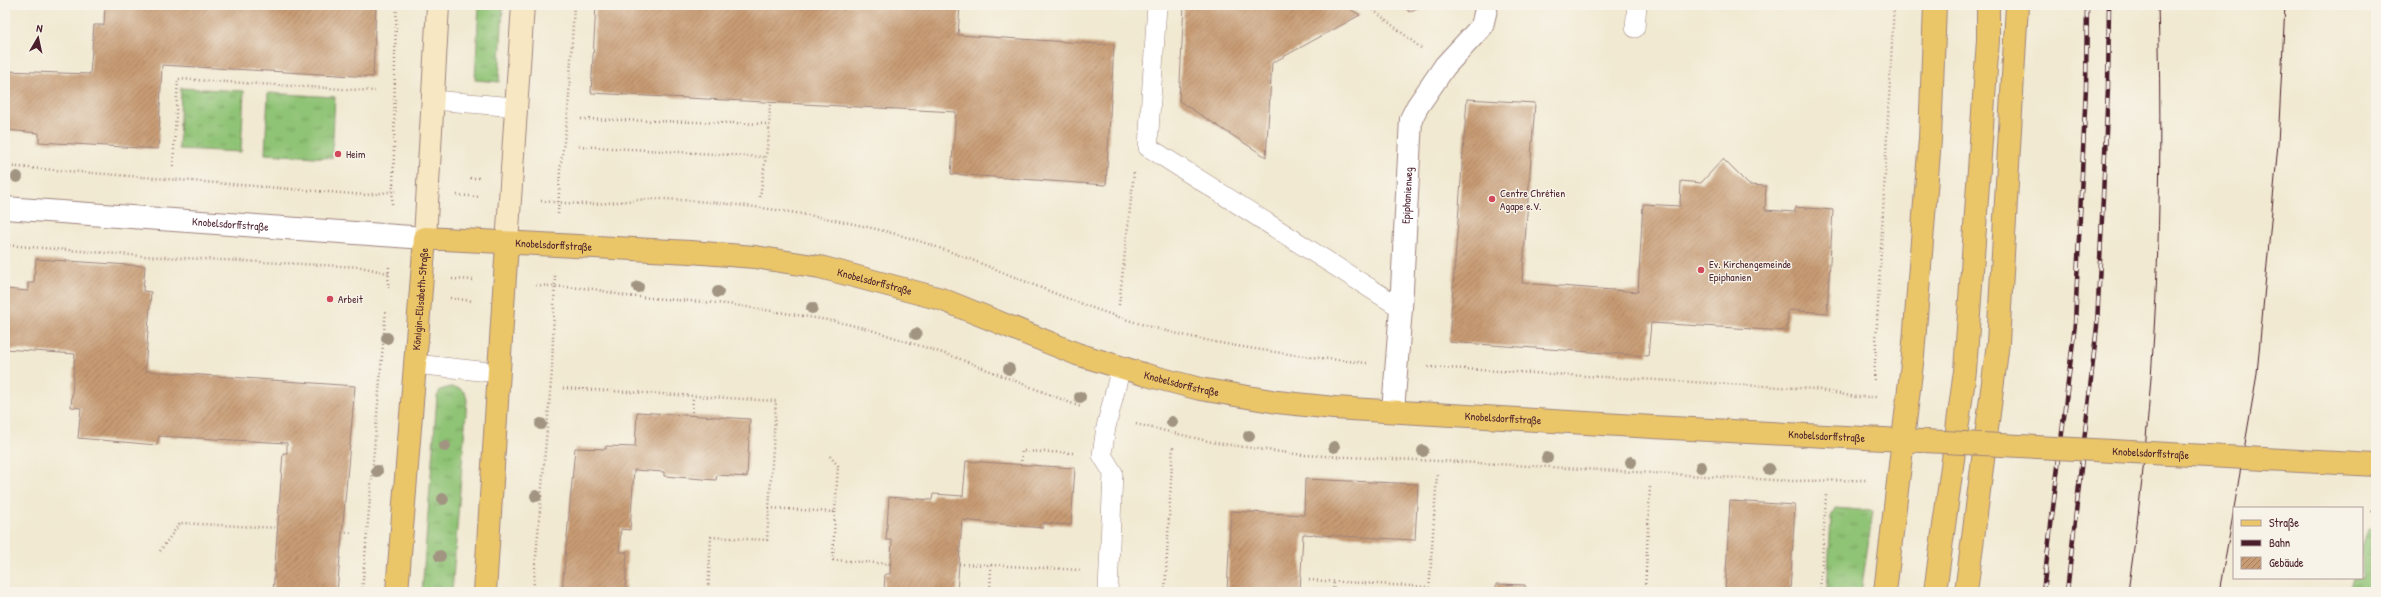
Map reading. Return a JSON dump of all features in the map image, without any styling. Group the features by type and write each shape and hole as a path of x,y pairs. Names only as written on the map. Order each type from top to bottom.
{"main road":[{"name":"Königin-Elisabeth-Straße","path":"397,592 425,238 438,5"},
{"path":"485,592 523,5"},
{"path":"1885,592 1913,355 1930,139 1935,5"},
{"path":"1935,592 1965,371 1988,40 1988,5"},
{"path":"1966,592 1998,343 2017,5"},
{"name":"Knobelsdorffstraße","path":"425,238 507,244 698,252 755,257 820,267 941,300 1077,354 1121,367 1200,388 1277,402 1392,411 2376,465"}],"street":[{"name":"Epiphanienweg","path":"1392,411 1401,308 1411,120 1417,107 1445,66 1482,26 1487,5"},
{"name":"Knobelsdorffstraße","path":"5,208 425,238"}],"lane":[{"path":"1157,5 1148,147 1401,308"},
{"path":"1635,28 1638,5"},
{"path":"433,100 516,107"},
{"path":"415,364 499,373"},
{"path":"1108,592 1114,472 1102,455 1106,427 1121,367"}],"path":[{"path":"395,159 395,44 397,5"},
{"path":"560,170 568,113 574,5"},
{"path":"1367,5 1445,66"},
{"path":"1874,380 1894,5"},
{"path":"173,166 178,79 375,90"},
{"path":"760,197 769,124 770,102"},
{"path":"581,120 769,124"},
{"path":"579,146 765,157"},
{"path":"5,166 366,195 393,191 588,204 662,199 776,210 830,219 893,234 947,251 1105,312 1173,332 1254,350 1366,363"},
{"path":"1119,305 1135,169"},
{"path":"5,245 143,256 360,267 388,274 582,289"},
{"path":"448,298 476,301"},
{"path":"362,592 386,310"},
{"path":"533,592 552,370 553,320"},
{"path":"1427,367 1815,389 1856,397"},
{"path":"563,388 776,401 767,540 711,537 708,592"},
{"path":"692,416 693,396"},
{"path":"1165,592 1173,445"},
{"path":"1021,465 1022,451 1102,455"},
{"path":"829,454 838,466 832,560 891,564"},
{"path":"1429,592 1437,474"},
{"path":"1645,592 1650,486"},
{"path":"1820,592 1826,495"},
{"path":"769,508 835,512"},
{"path":"2371,511 2376,511"},
{"path":"160,551 180,523 278,528"},
{"path":"342,532 354,533"},
{"path":"959,564 1109,571"},
{"path":"990,592 991,565"},
{"path":"1309,580 1429,587"},
{"path":"1333,592 1334,581"}],"green space":[{"path":"479,5 503,5 499,82 475,80"},
{"path":"181,88 244,91 241,152 179,149"},
{"path":"268,93 335,97 332,158 265,154"},
{"path":"451,387 462,390 467,400 452,592 422,592 437,397 440,390"},
{"path":"1835,508 1873,511 1861,592 1827,592 1831,517"},
{"path":"2368,528 2376,529 2376,592 2349,592 2353,579 2363,579 2363,544"}],"building":[{"path":"105,5 376,5 373,77 162,65 158,149 39,142 39,133 5,130 5,71 90,74 94,25 104,25"},
{"path":"596,5 960,5 958,35 1114,45 1106,185 951,174 956,112 591,93"},
{"path":"1184,5 1343,5 1360,15 1272,63 1266,157 1179,101"},
{"path":"1405,5 1423,5 1409,12"},
{"path":"1467,99 1535,103 1522,283 1638,292 1643,204 1680,206 1681,181 1701,183 1723,159 1749,185 1766,186 1765,210 1795,212 1795,207 1833,210 1827,313 1788,310 1787,331 1651,323 1648,356 1449,342"},
{"path":"36,259 145,266 143,291 151,292 145,371 355,386 337,592 273,592 283,453 287,453 287,443 159,436 157,445 78,438 81,408 71,407 75,354 5,349 5,289 28,291 28,283 34,283"},
{"path":"637,412 750,419 747,477 717,475 716,480 664,476 664,472 634,470 630,530 621,529 619,552 627,552 625,592 562,592 575,448 606,449 606,446 635,447"},
{"path":"966,461 1075,468 1071,525 1043,523 1043,528 962,520 957,592 884,592 885,574 890,574 892,540 886,540 889,497 932,500 933,494 963,496"},
{"path":"1305,479 1418,484 1415,540 1303,534 1300,592 1227,592 1231,511 1304,515"},
{"path":"1730,501 1795,505 1790,592 1725,592"},
{"path":"1496,584 1525,585 1525,592 1496,592"}],"tram line":[{"path":"2128,592 2138,519 2145,446 2156,299 2160,152 2158,5"},
{"path":"2234,507 2257,374 2278,144 2285,5"},
{"path":"2219,592 2233,515"}],"railway":[{"path":"2043,592 2075,324 2086,87 2087,5"},
{"path":"2067,592 2097,326 2108,88 2109,5"}],"place":[{"name":"Heim","path":"338,154"},
{"name":"Centre Chrétien Agape e.V.","path":"1492,199"},
{"name":"Ev. Kirchengemeinde Epiphanien","path":"1701,270"},
{"name":"Arbeit","path":"330,299"}]}
